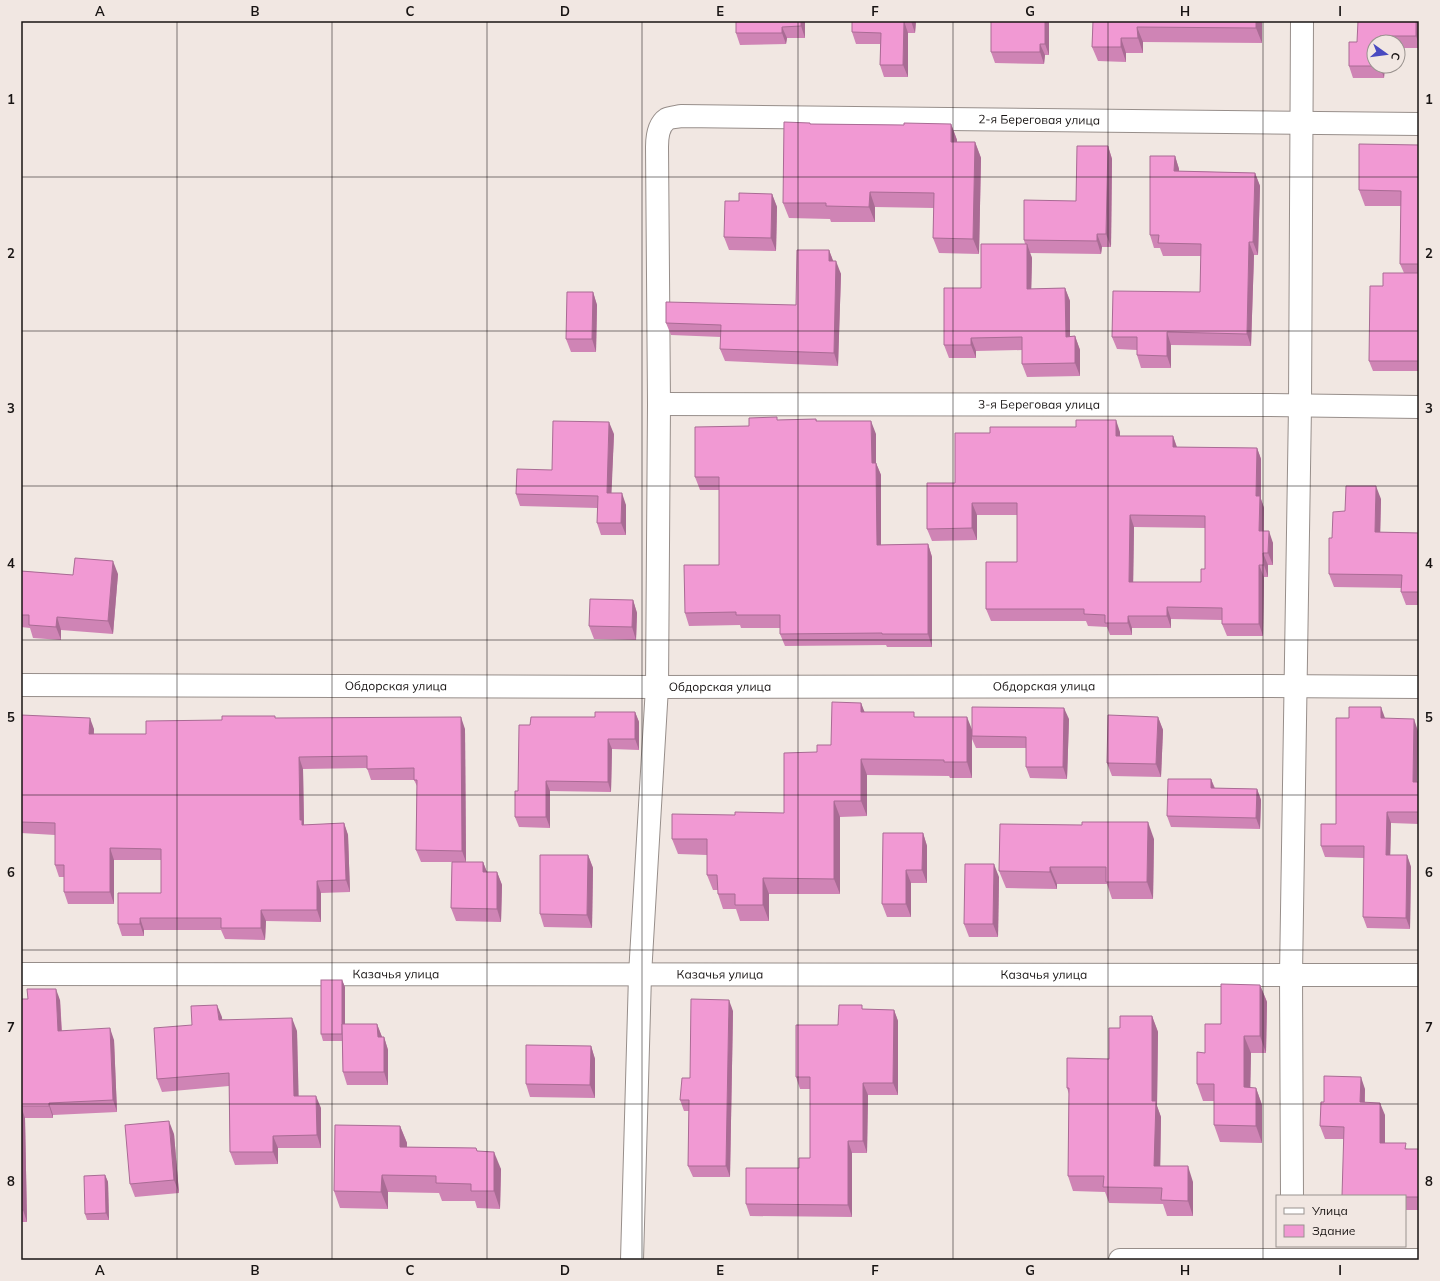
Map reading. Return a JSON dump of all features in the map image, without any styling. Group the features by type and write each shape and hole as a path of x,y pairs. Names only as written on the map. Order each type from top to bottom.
{"street":[{"path":"1292,1195 1291,974 1300,406 1302,21"},
{"name":"2-я Береговая улица","path":"659,404 657,136 662,126 668,119 681,116 1419,124"},
{"path":"632,1260 640,975 657,687 659,404"},
{"name":"3-я Береговая улица","path":"659,404 1419,407"},
{"name":"Обдорская улица","path":"21,685 1419,687"},
{"name":"Казачья улица","path":"21,974 1419,975"},
{"path":"1120,1260 1292,1255 1419,1260"}],"building":[{"path":"736,21 801,21 801,26 782,27 782,33 736,33"},
{"path":"852,21 904,21 903,65 880,65 881,33 852,32"},
{"path":"991,21 1045,21 1045,44 1040,44 1040,52 991,52"},
{"path":"1093,21 1256,21 1256,28 1137,27 1138,38 1121,38 1121,47 1092,47"},
{"path":"1358,21 1416,21 1416,36 1406,36 1406,34 1366,34 1366,66 1349,66 1349,42 1357,42"},
{"path":"784,122 810,124 951,124 951,142 975,142 973,239 933,238 934,193 870,192 869,207 826,206 826,203 783,203"},
{"path":"1359,144 1419,145 1419,264 1400,264 1401,191 1359,190"},
{"path":"1077,146 1108,146 1106,234 1097,234 1097,241 1024,240 1024,200 1076,201"},
{"path":"1150,156 1175,156 1174,171 1255,173 1253,242 1249,242 1247,334 1167,332 1167,356 1137,355 1137,337 1112,337 1113,291 1200,292 1201,244 1158,243 1159,235 1150,235"},
{"path":"739,193 772,194 771,238 724,237 725,201 739,201"},
{"path":"981,244 1027,244 1027,289 1065,288 1066,337 1075,336 1075,363 1022,364 1022,337 971,338 971,345 944,345 944,288 981,288"},
{"path":"797,250 829,250 829,261 836,261 834,353 720,349 721,325 666,323 666,302 796,305"},
{"path":"1383,273 1419,273 1419,361 1369,361 1370,286 1383,286"},
{"path":"567,292 593,292 592,339 566,339"},
{"path":"777,417 777,420 816,419 816,421 871,421 872,463 876,463 877,545 928,544 928,634 780,634 780,615 736,615 736,612 685,613 684,565 719,565 719,477 695,477 695,427 749,426 749,418"},
{"path":"1076,420 1116,420 1116,436 1173,436 1173,447 1257,448 1256,496 1260,496 1259,531 1269,531 1268,553 1263,553 1264,565 1259,565 1259,624 1222,624 1222,608 1167,607 1167,616 1128,616 1128,623 1105,623 1105,615 1084,614 1084,609 986,609 986,562 1017,562 1017,503 972,503 972,528 927,529 927,483 955,483 955,433 990,433 990,427 1076,427","holes":["1130,515 1205,516 1205,569 1201,569 1201,582 1129,582"]},
{"path":"553,421 609,422 607,493 622,493 621,523 597,523 598,496 516,494 517,469 552,470"},
{"path":"1346,486 1376,486 1375,532 1419,533 1419,592 1401,592 1402,575 1329,574 1329,538 1332,538 1333,512 1345,511"},
{"path":"75,558 113,561 108,621 57,617 56,627 29,625 29,615 21,615 21,571 73,575"},
{"path":"590,599 633,600 632,627 589,626"},
{"path":"832,702 861,703 861,712 914,712 914,717 967,717 967,762 944,762 944,760 861,759 861,801 834,801 834,879 763,878 763,905 735,905 735,894 718,894 717,875 707,875 707,839 672,839 672,814 735,815 735,812 784,813 784,753 817,752 817,745 831,745"},
{"path":"972,707 1064,708 1063,767 1026,767 1026,737 972,736"},
{"path":"1349,707 1381,707 1381,718 1414,719 1413,782 1419,782 1419,812 1387,812 1386,855 1407,855 1406,918 1363,917 1364,846 1321,846 1321,824 1336,824 1336,718 1349,718"},
{"path":"595,712 635,712 635,739 608,739 608,782 546,781 546,817 515,817 515,791 518,791 519,725 530,725 531,717 595,717"},
{"path":"21,715 90,718 89,734 146,734 146,721 222,720 222,716 275,716 275,718 461,717 462,851 416,850 417,780 414,780 414,768 367,769 367,756 299,757 300,820 302,820 302,825 344,823 346,880 317,881 317,910 261,910 261,928 221,928 221,918 140,918 140,924 118,924 118,893 161,893 161,849 110,848 110,892 64,892 64,865 55,865 55,823 21,822"},
{"path":"1108,715 1158,717 1156,764 1107,763"},
{"path":"1168,779 1211,779 1211,788 1257,789 1256,818 1167,816"},
{"path":"1082,822 1148,822 1147,882 1106,882 1106,867 1050,867 1050,872 999,871 1000,824 1082,825"},
{"path":"883,833 923,833 922,870 906,870 906,904 882,904"},
{"path":"540,855 588,855 587,915 540,914"},
{"path":"452,862 483,862 483,872 497,872 497,909 451,908"},
{"path":"965,864 994,864 993,924 964,924"},
{"path":"321,980 342,980 342,1034 321,1034"},
{"path":"1221,984 1260,985 1260,1036 1244,1036 1244,1087 1256,1088 1256,1126 1214,1125 1214,1084 1197,1084 1197,1052 1205,1053 1205,1024 1221,1024"},
{"path":"27,989 56,989 58,1031 110,1028 113,1100 49,1103 49,1106 21,1106 21,999 28,999"},
{"path":"691,999 729,1000 726,1166 688,1166 689,1100 680,1100 682,1078 690,1078"},
{"path":"217,1005 219,1020 292,1018 294,1096 316,1096 317,1135 273,1136 273,1152 230,1152 229,1073 157,1079 154,1028 192,1025 191,1006"},
{"path":"839,1005 862,1005 862,1009 894,1010 893,1083 863,1083 863,1141 848,1141 848,1205 746,1204 746,1168 799,1168 799,1158 810,1158 810,1077 796,1077 796,1025 838,1025"},
{"path":"1120,1016 1152,1016 1152,1101 1156,1101 1154,1166 1188,1166 1188,1201 1161,1200 1162,1188 1103,1187 1104,1176 1068,1176 1069,1088 1067,1088 1067,1058 1109,1059 1109,1028 1120,1028"},
{"path":"342,1024 377,1024 378,1037 384,1037 384,1072 343,1072"},
{"path":"526,1045 591,1046 590,1085 526,1084"},
{"path":"1324,1076 1361,1077 1360,1102 1380,1103 1380,1143 1406,1143 1405,1149 1419,1149 1419,1197 1406,1197 1406,1195 1342,1195 1344,1127 1320,1126 1321,1102 1324,1102"},
{"path":"21,1106 23,1210 21,1210"},
{"path":"169,1121 174,1180 130,1184 125,1125"},
{"path":"335,1125 400,1126 400,1147 476,1148 477,1151 494,1152 494,1191 471,1191 471,1184 436,1183 436,1176 382,1175 381,1192 334,1191"},
{"path":"105,1175 106,1213 85,1214 84,1176"}]}
